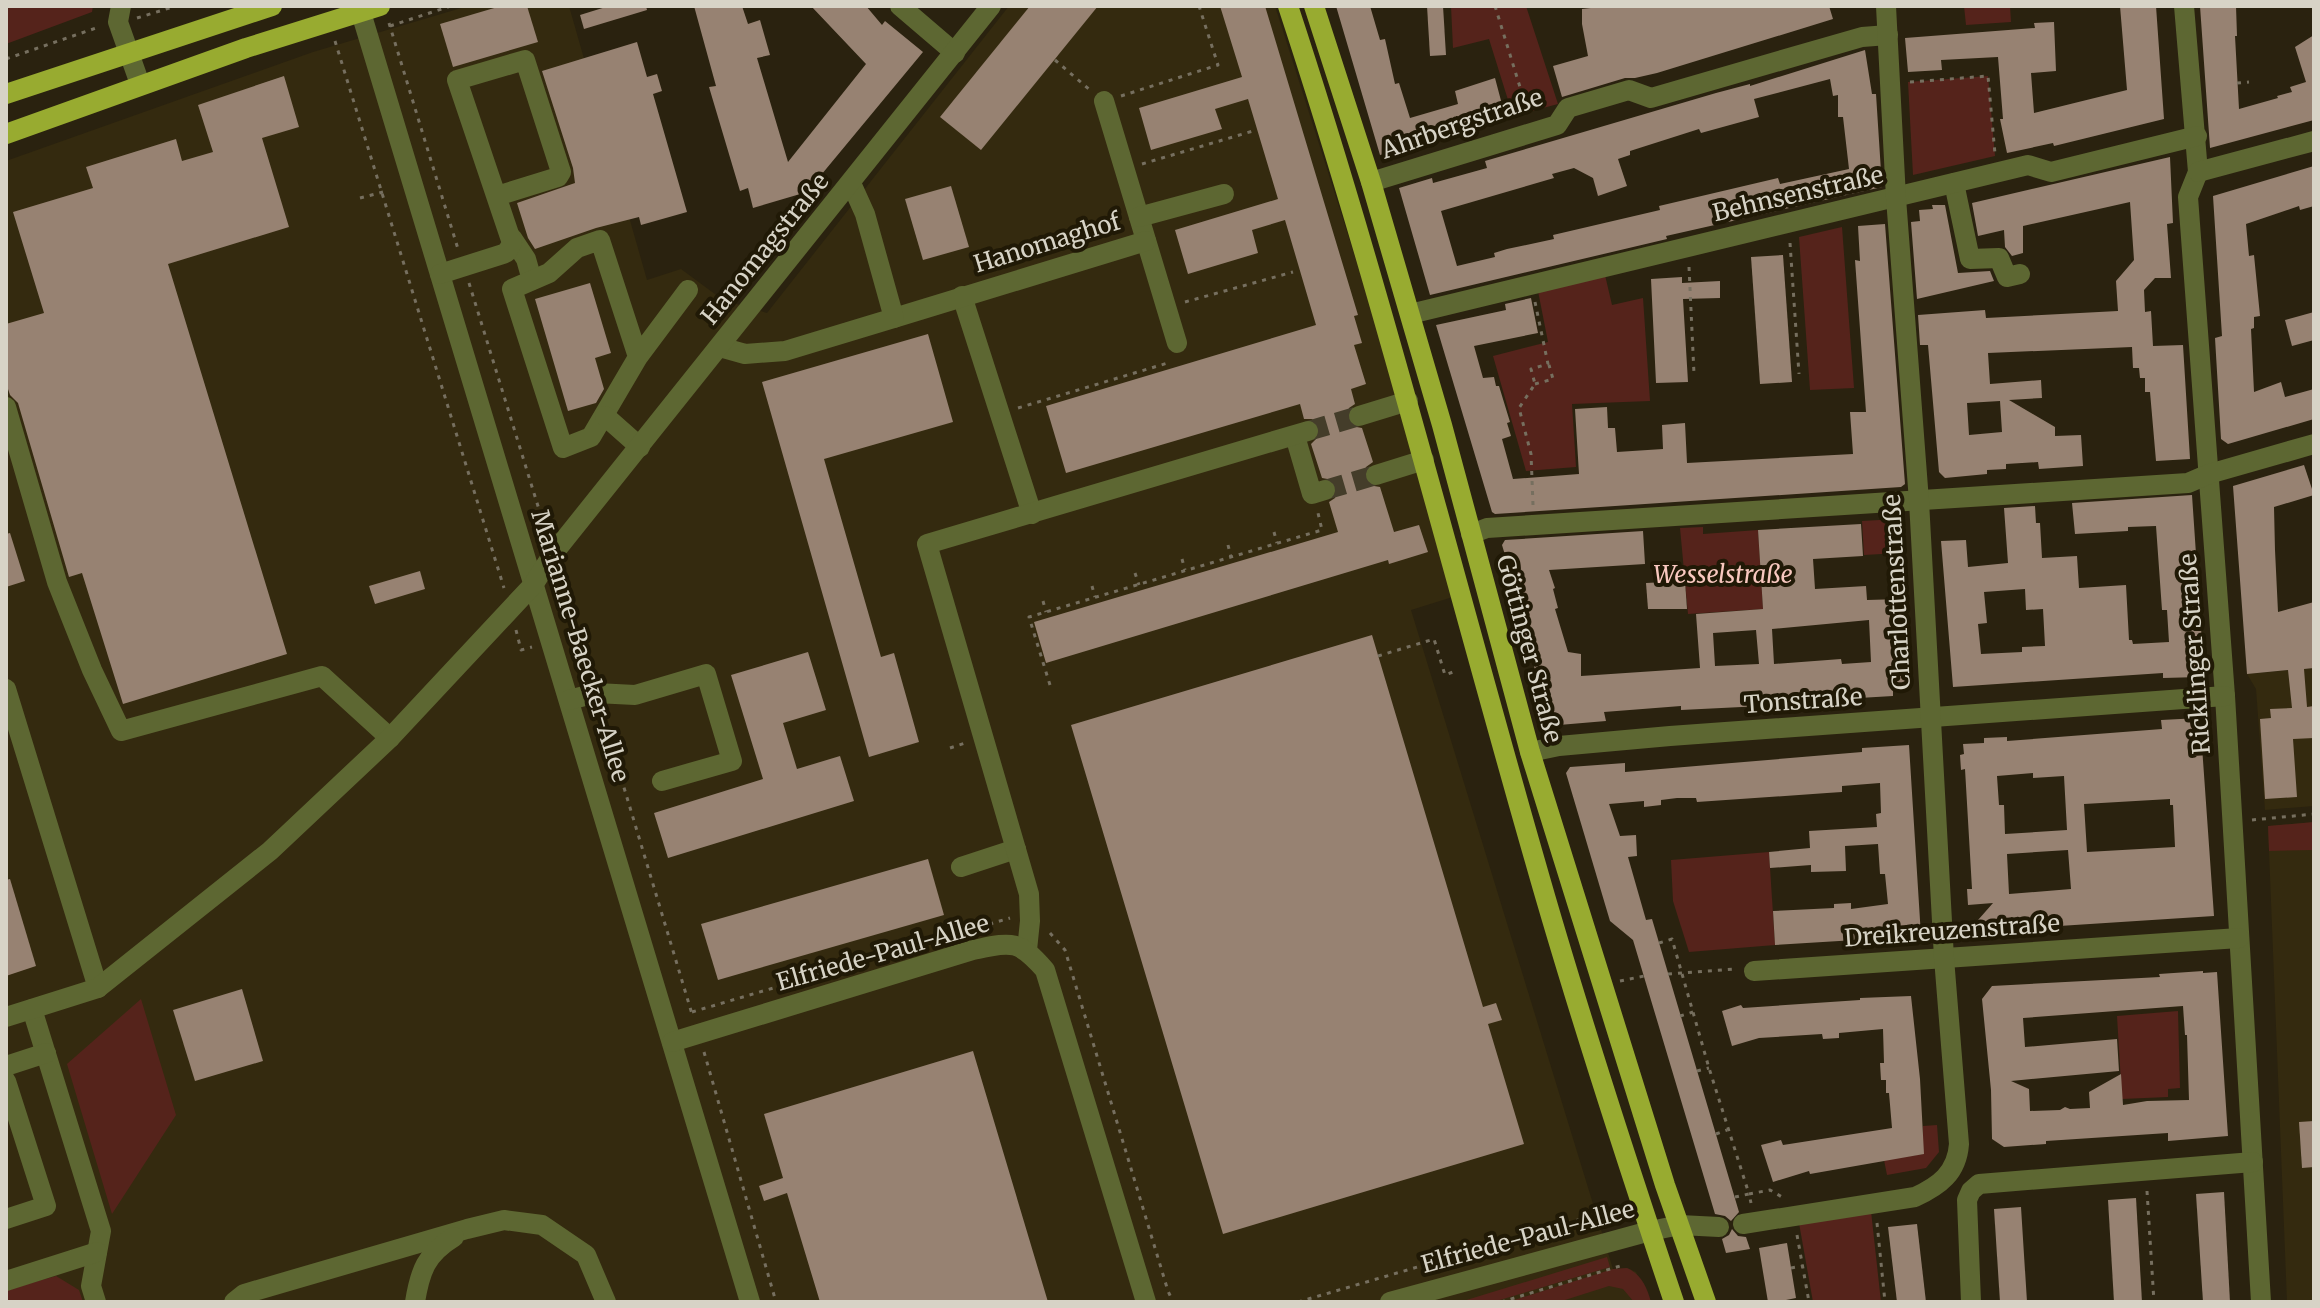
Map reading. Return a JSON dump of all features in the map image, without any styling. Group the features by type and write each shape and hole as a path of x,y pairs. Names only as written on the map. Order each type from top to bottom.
{"main road":[{"path":"6,94 272,6"},
{"name":"Göttinger Straße","path":"1288,6 1331,137 1408,401 1535,863 1674,1302"},
{"name":"Göttinger Straße","path":"1314,6 1410,314 1530,752 1706,1302"},
{"path":"6,134 246,48 367,14"}],"street":[{"path":"900,6 955,53"},
{"name":"Hanomagstraße","path":"98,988 270,851 390,738 533,585 553,554 991,6"},
{"name":"Charlottenstraße","path":"1875,1203 1915,1197 1936,1188 1958,1161 1959,1144 1944,958 1919,501 1896,198 1886,6"},
{"name":"Ricklinger Straße","path":"2184,6 2198,172 2188,197 2225,696 2261,1302"},
{"path":"120,14 140,84"},
{"name":"Marianne-Baecker-Allee","path":"367,14 440,274 750,1302"},
{"name":"Ahrbergstraße","path":"1371,182 1557,125 1568,108 1629,90 1651,98 1862,37 1888,35"},
{"path":"497,196 558,177 561,172 525,60 457,80 497,196 512,238 526,259 532,280"},
{"name":"Hanomaghof","path":"1104,101 1177,343"},
{"name":"Behnsenstraße","path":"1410,314 2028,165 2051,172 2197,136"},
{"path":"2198,172 2314,141"},
{"name":"Hanomagstraße","path":"720,347 745,354 785,351 894,318 865,214 851,183"},
{"path":"1954,183 1970,259 1999,258 2007,277 2020,274"},
{"path":"1139,217 1224,194"},
{"path":"440,274 507,252 512,238"},
{"path":"638,357 600,240 577,248 549,273 512,289 563,448 591,437 638,357 688,290"},
{"name":"Hanomaghof","path":"894,318 1146,241"},
{"name":"Hanomaghof","path":"962,296 1032,514"},
{"path":"1359,416 1408,401"},
{"path":"6,407 57,582 92,670 121,731 322,676 390,738"},
{"path":"605,416 640,447"},
{"path":"1146,1302 1045,970 1027,950 1029,894 927,544 1301,434 1319,492"},
{"path":"1471,534 1487,528 2188,483 2314,444"},
{"path":"1376,475 1424,460"},
{"path":"569,700 596,693 635,695 706,674 732,761 662,781"},
{"path":"6,689 98,988 6,1017"},
{"name":"Tonstraße","path":"1530,752 1559,746 1670,736 2225,696"},
{"path":"961,867 1016,849"},
{"name":"Dreikreuzenstraße","path":"1754,971 2239,938"},
{"name":"Elfriede-Paul-Allee","path":"672,1042 973,950 1004,944 1027,950"},
{"path":"32,1009 101,1231 91,1286 96,1302"},
{"path":"6,1066 46,1053"},
{"path":"6,1081 46,1206 6,1219"},
{"path":"1971,1302 1967,1210 1971,1191 1979,1184 2253,1162"},
{"path":"1743,1224 1875,1203"},
{"path":"234,1302 244,1294 504,1220 542,1225 586,1255 606,1302"},
{"name":"Elfriede-Paul-Allee","path":"1390,1302 1650,1231 1680,1225 1719,1227"},
{"path":"415,1302 419,1279 435,1249 467,1229"},
{"path":"6,1281 97,1252"}],"path":[{"path":"6,59 120,14 176,6"},
{"path":"451,6 391,26 367,14 336,42 511,608 521,650"},
{"path":"1055,60 1104,101 1218,65 1199,6"},
{"path":"1495,6 1533,132"},
{"path":"391,26 596,693 776,1302"},
{"path":"1890,83 1988,76 1996,173"},
{"path":"2237,83 2249,82"},
{"path":"1124,169 1253,131"},
{"path":"360,198 383,192"},
{"path":"1789,223 1799,374"},
{"path":"1688,247 1694,374"},
{"path":"1166,308 1293,272"},
{"path":"1531,285 1553,379 1535,384 1519,408 1531,454 1533,525"},
{"path":"998,414 1182,359 1177,343"},
{"path":"1535,384 1531,369 1548,364"},
{"path":"1050,685 1029,617 1322,530 1319,492"},
{"path":"1274,532 1277,543"},
{"path":"1228,545 1231,557"},
{"path":"1182,559 1185,570"},
{"path":"1135,573 1139,585"},
{"path":"1092,586 1095,597"},
{"path":"1043,601 1046,612"},
{"path":"1378,656 1434,639 1445,675 1453,672"},
{"path":"2232,822 2314,814"},
{"path":"692,1012 1006,917 1030,921 1054,935 1065,950 1173,1302"},
{"path":"1659,943 1672,939 1751,1200"},
{"path":"1668,974 1740,969 1754,971"},
{"path":"1621,980 1644,976"},
{"path":"1680,1016 1693,1012"},
{"path":"1697,1071 1709,1068"},
{"path":"1716,1134 1729,1129"},
{"path":"2146,1171 2154,1302"},
{"path":"1735,1197 1770,1190"},
{"path":"1298,1302 1612,1210 1622,1200 1639,1194"},
{"path":"1875,1203 1885,1302"},
{"path":"1794,1216 1809,1302"},
{"path":"1501,1302 1620,1266"},
{"path":"1791,1268 1803,1266"}],"shaded area":[{"path":"468,6 569,6 647,280 681,269 723,300 767,313 1009,6 1275,6 1379,332 1456,596 1411,610 1613,1269 1627,1268 1636,1272 1651,1302 6,1302 6,161 313,52"},
{"path":"2314,668 2314,806 2265,810 2256,689 2247,674"},
{"path":"2314,822 2314,1302 2287,1302 2268,826"}],"green space":[{"path":"6,6 93,6 92,12 6,44"},
{"path":"1451,6 1526,6 1558,104 1513,116 1489,39 1453,48"},
{"path":"1964,6 2010,6 2011,22 1966,25"},
{"path":"1988,76 1995,156 1913,175 1908,82"},
{"path":"1842,227 1854,388 1810,390 1799,237"},
{"path":"1605,275 1612,305 1643,298 1650,401 1572,404 1576,467 1526,471 1493,356 1548,342 1538,291"},
{"path":"1897,519 1899,553 1864,555 1862,521"},
{"name":"Wesselstraße","path":"1703,527 1703,534 1758,530 1763,609 1688,614 1680,528"},
{"path":"2314,822 2314,850 2269,851 2268,826"},
{"path":"1769,852 1775,945 1689,952 1673,901 1671,860"},
{"path":"141,999 176,1115 112,1214 67,1064"},
{"path":"2178,1011 2180,1088 2168,1089 2168,1097 2122,1099 2117,1016"},
{"path":"1937,1125 1939,1152 1926,1168 1887,1175 1884,1160 1923,1154 1923,1126"},
{"path":"1871,1211 1881,1302 1813,1302 1799,1223"},
{"path":"1607,1257 1610,1267 1493,1302 1460,1302"},
{"path":"1627,1268 1643,1282 1651,1302 1634,1302 1623,1289 1609,1286 1565,1300 1508,1302 1613,1269"},
{"path":"56,1276 79,1290 83,1302 6,1302 6,1290"}],"building":[{"path":"501,6 527,6 538,42 453,67 440,24"},
{"path":"609,6 646,6 647,10 584,29 580,15"},
{"path":"694,6 742,6 748,24 760,20 770,55 757,58 788,162 866,64 811,6 866,6 882,25 885,21 923,52 807,192 753,208 748,188 740,191 709,87 716,86"},
{"path":"1030,6 1098,6 981,150 940,117"},
{"path":"1220,6 1265,6 1358,315 1354,316 1362,343 1354,345 1366,384 1351,389 1355,404 1349,408 1346,419 1351,426 1362,428 1373,462 1366,467 1363,478 1368,485 1380,487 1394,532 1419,525 1428,552 1389,564 1388,560 1046,663 1034,622 1338,532 1329,502 1335,498 1338,487 1333,480 1322,478 1311,444 1320,435 1320,427 1312,419 1304,419 1300,404 1066,473 1046,406 1316,325 1285,220 1252,230 1258,253 1188,274 1175,230 1278,199 1248,99 1215,109 1222,129 1151,150 1139,108 1242,77"},
{"path":"1336,6 1370,6 1380,40 1385,39 1395,84 1399,83 1410,118 1458,104 1455,91 1495,78 1504,112 1448,130 1449,135 1380,155"},
{"path":"1427,6 1443,6 1446,55 1430,56"},
{"path":"1608,6 1829,6 1833,19 1657,73 1625,78 1562,97 1553,66 1588,56 1582,9"},
{"path":"2120,6 2156,6 2164,119 2054,146 2053,143 2007,153 2000,119 2003,119 1998,57 1941,60 1942,70 1908,72 1905,38 2035,28 2034,23 2054,22 2056,71 2031,73 2034,113 2127,90"},
{"path":"2200,6 2236,6 2239,109 2278,98 2292,92 2290,87 2306,82 2295,47 2314,35 2314,120 2210,148"},
{"path":"637,42 647,77 657,74 662,91 653,94 687,212 641,225 639,217 535,249 528,238 517,203 575,183 542,71"},
{"path":"1865,50 1872,94 1876,94 1882,187 1666,236 1667,239 1430,295 1399,188 1432,178 1433,183 1487,168 1485,161 1716,93 1750,86","holes":["1830,79 1833,96 1838,95 1838,117 1843,117 1849,169 1780,184 1778,178 1659,206 1660,210 1553,235 1554,239 1507,249 1494,253 1495,257 1457,266 1441,211 1554,178 1552,174 1574,168 1593,178 1598,196 1627,186 1618,159 1630,155 1630,151 1699,129 1701,133 1759,117 1754,99"]},
{"path":"284,76 299,127 262,138 289,227 168,264 287,654 123,704 82,573 69,577 18,403 10,395 6,383 6,324 44,313 13,212 93,188 86,167 176,139 182,161 213,152 198,105"},
{"path":"2170,157 2173,223 2167,224 2171,278 2155,278 2144,290 2145,312 2151,311 2153,346 2183,345 2190,459 2156,461 2150,392 2145,392 2145,378 2140,378 2139,368 2133,368 2132,347 1988,353 1990,384 2041,380 2042,398 2009,400 2055,427 2055,436 2081,435 2083,466 2039,469 2038,462 2006,464 2006,469 1987,470 1987,474 1945,478 1939,472 1928,345 1920,345 1918,315 1985,310 1986,318 2118,311 2116,281 2134,260 2130,202 2023,226 2023,253 2012,256 2005,247 2004,230 1978,236 1972,203","holes":["2000,401 2002,432 1969,435 1967,403"]},
{"path":"2314,166 2314,206 2300,210 2299,206 2246,224 2249,256 2254,255 2260,316 2254,317 2254,328 2251,329 2254,392 2281,382 2285,397 2314,389 2314,419 2228,444 2221,439 2215,338 2222,336 2213,196"},
{"path":"951,186 969,247 923,260 905,199"},
{"path":"1932,205 1945,205 1958,273 1990,271 1994,281 1917,299 1911,222 1920,221 1919,210 1933,209"},
{"path":"1885,224 1905,484 1901,487 1492,512 1436,325 1506,310 1505,304 1531,298 1538,333 1474,346 1483,378 1494,377 1510,422 1507,423 1511,436 1502,439 1513,479 1579,474 1575,409 1607,407 1608,428 1615,428 1617,452 1663,449 1662,425 1685,423 1687,463 1853,454 1850,412 1866,412 1855,260 1860,261 1858,226"},
{"path":"1783,255 1792,382 1760,384 1751,257"},
{"path":"1682,277 1682,283 1720,281 1720,298 1683,299 1688,382 1656,383 1651,279"},
{"path":"590,283 611,353 595,358 604,389 596,403 568,411 535,299"},
{"path":"2314,312 2314,340 2292,346 2285,320"},
{"path":"928,334 953,422 824,459 881,657 894,653 919,742 869,757 762,382"},
{"path":"2304,465 2314,495 2274,507 2275,550 2278,612 2314,602 2314,668 2304,669 2307,707 2314,706 2314,738 2293,739 2297,797 2265,799 2260,719 2271,718 2270,709 2292,708 2288,670 2247,674 2233,486"},
{"path":"2192,495 2204,672 2200,677 2163,678 2163,673 1953,687 1941,541 1966,540 1968,567 2008,563 2004,508 2035,506 2036,523 2040,523 2042,558 2077,556 2079,588 2126,585 2129,640 2133,644 2169,642 2167,610 2162,610 2156,526 2075,534 2072,503","holes":["2025,589 2026,610 2043,609 2045,646 2022,647 2022,652 1981,654 1978,624 1987,623 1984,592"]},
{"path":"1861,524 1863,556 1813,559 1815,589 1866,586 1867,600 1902,599 1908,690 1893,691 1893,696 1761,701 1762,706 1681,710 1681,706 1604,712 1606,721 1559,725 1549,719 1514,596 1517,595 1502,545 1505,540 1643,531 1645,564 1549,570 1555,588 1558,608 1555,609 1568,652 1581,654 1581,676 1700,668 1696,614 1763,609 1758,530","holes":["1869,620 1871,662 1842,664 1841,659 1774,664 1772,629","1756,630 1759,664 1715,666 1713,633"]},
{"path":"10,533 25,581 6,587 6,534"},
{"path":"420,571 425,589 375,604 369,586"},
{"path":"1685,581 1687,609 1648,609 1646,583"},
{"path":"1372,635 1483,1007 1496,1003 1502,1020 1488,1024 1524,1144 1223,1234 1071,725"},
{"path":"808,652 826,710 783,723 797,769 840,756 854,801 668,858 654,813 763,779 731,675"},
{"path":"2200,718 2214,916 2014,929 2015,932 1980,935 1971,928 1993,903 1968,905 1967,889 1972,889 1965,769 1961,770 1960,755 1964,754 1963,744 1984,743 1984,738 2007,737 2007,741 2162,729 2161,720","holes":["2033,773 2033,778 2064,776 2067,830 2005,834 2004,805 1999,805 1997,776","2170,799 2175,847 2087,852 2084,804","2068,850 2071,889 2009,894 2007,854"]},
{"path":"1909,745 1921,936 1775,945 1773,911 1834,908 1834,904 1851,903 1851,909 1888,904 1885,874 1880,874 1878,844 1845,846 1846,871 1811,872 1811,865 1770,868 1769,852 1810,848 1809,831 1877,827 1876,814 1881,813 1880,783 1842,786 1842,792 1697,802 1696,798 1677,798 1661,800 1661,805 1644,807 1644,801 1609,804 1620,836 1636,835 1637,856 1628,857 1646,920 1652,919 1739,1212 1731,1221 1715,1214 1633,940 1610,921 1566,773 1570,767 1625,763 1625,772 1862,752 1862,748"},
{"path":"928,859 944,915 718,980 701,924"},
{"path":"10,879 36,966 6,976 6,880"},
{"path":"2217,972 2228,1136 2168,1141 2168,1133 2046,1141 2046,1144 2004,1147 1992,1139 1991,1090 1982,999 1992,986 2160,977 2159,974","holes":["2183,1006 2189,1100 2123,1105 2121,1074 2089,1092 2090,1108 2030,1111 2029,1089 2011,1081 2119,1071 2117,1039 2025,1047 2023,1018"]},
{"path":"242,989 263,1061 195,1081 173,1010"},
{"path":"1911,996 1924,1154 1810,1174 1809,1171 1773,1182 1761,1145 1781,1140 1783,1145 1892,1128 1889,1093 1886,1093 1886,1080 1881,1080 1883,1029 1839,1033 1839,1038 1823,1039 1822,1034 1759,1038 1732,1046 1722,1011 1741,1005 1743,1008"},
{"path":"973,1051 1048,1302 820,1302 787,1193 764,1201 759,1186 783,1178 764,1114"},
{"path":"2314,1121 2314,1167 2302,1168 2299,1122"},
{"path":"2224,1192 2230,1302 2203,1302 2196,1194"},
{"path":"2136,1198 2142,1302 2114,1302 2108,1200"},
{"path":"2021,1207 2027,1302 2000,1302 1994,1209"},
{"path":"1917,1224 1926,1302 1897,1302 1888,1227"},
{"path":"1732,1229 1738,1236 1746,1237 1750,1249 1726,1253 1722,1239"},
{"path":"1787,1243 1796,1298 1786,1302 1768,1302 1759,1248"}],"tunnel":[{"path":"1308,431 1359,416"},
{"path":"1325,490 1376,475"}]}
